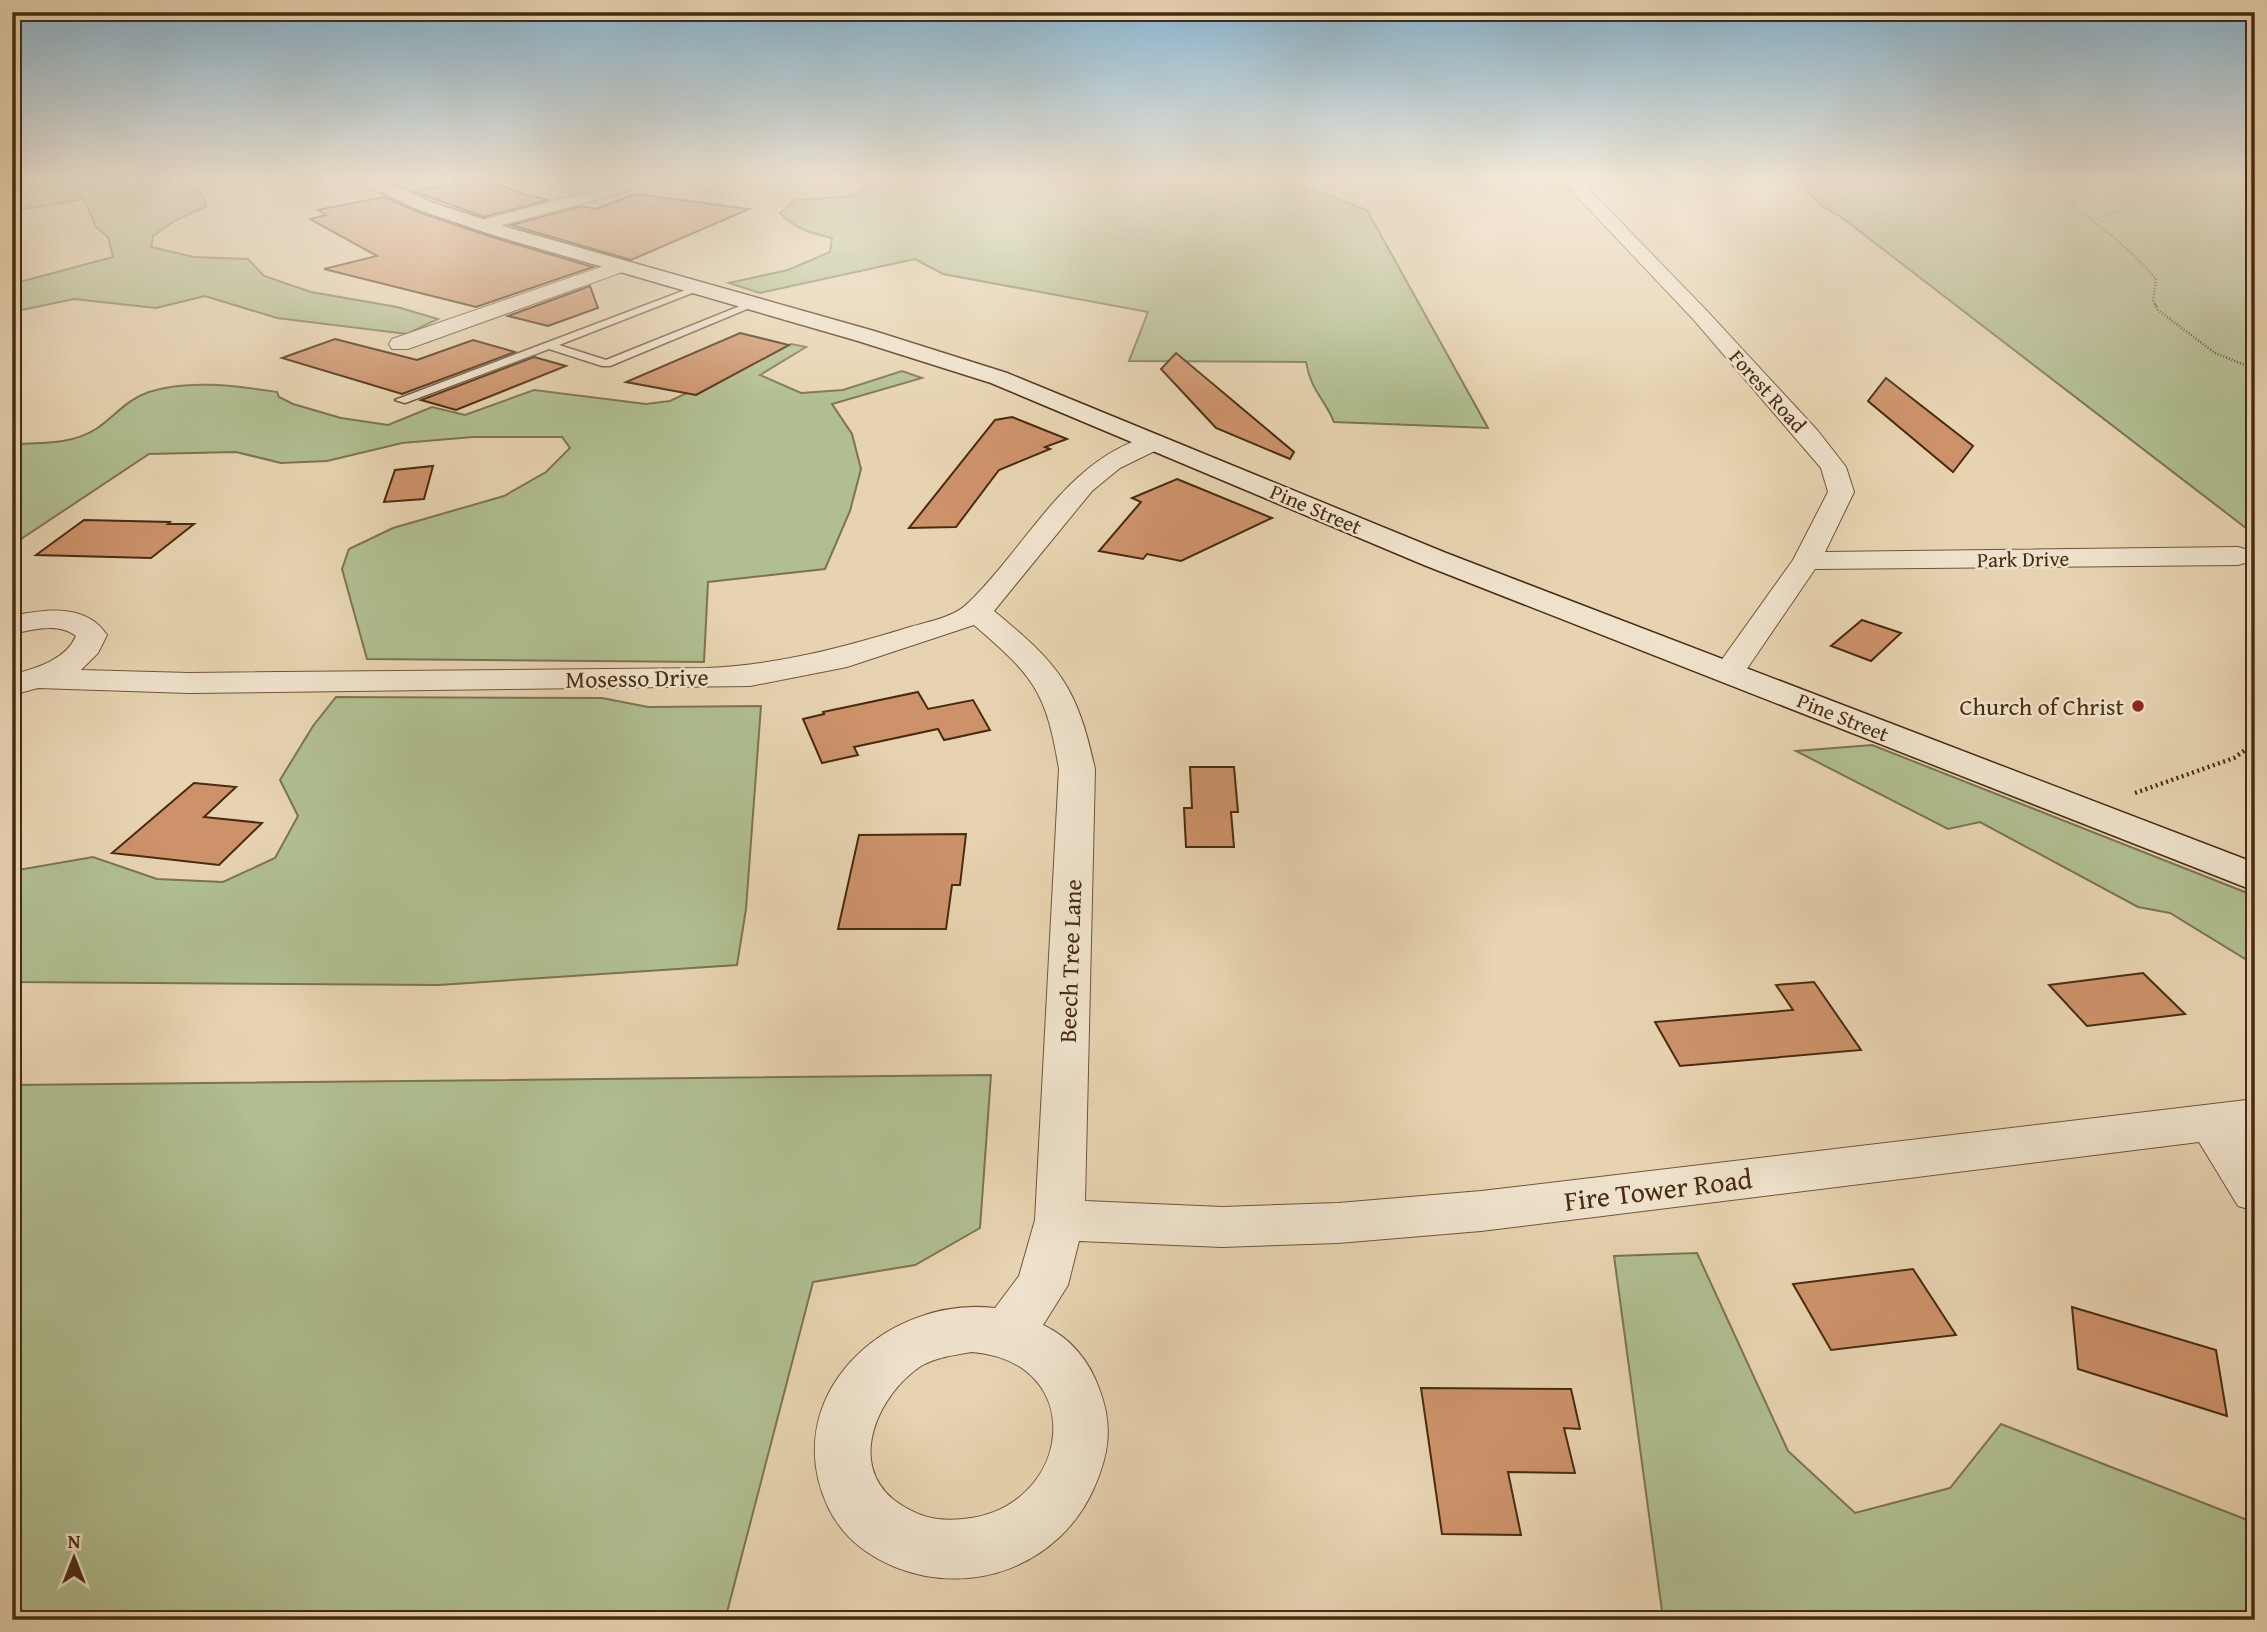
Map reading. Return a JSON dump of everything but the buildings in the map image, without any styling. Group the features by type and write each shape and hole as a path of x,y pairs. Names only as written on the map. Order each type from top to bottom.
{"main road":[{"name":"Pine Street","path":"583,254 975,370 1435,559 2255,878"}],"street":[{"name":"Forest Road","path":"1642,254 1809,436 1833,467 1840,492 1807,561 1729,672"},
{"path":"400,344 621,265"},
{"name":"Mosesso Drive","path":"25,681 189,683 750,676 836,660 946,626 977,612 1083,485 1111,463 1154,442"},
{"name":"Park Drive","path":"1807,561 2238,556"},
{"name":"Beech Tree Lane","path":"977,612 1035,662 1051,681 1062,704 1070,731 1077,769 1060,1220 1042,1285 1007,1333"},
{"name":"Mosesso Drive","path":"12,625 53,620 73,621 86,626 92,635 89,645 79,656 25,681"},
{"path":"2233,1121 2255,1192"},
{"name":"Fire Tower Road","path":"1060,1220 1222,1227 1351,1222 1481,1211 2233,1121"},
{"path":"972,1329 1007,1333 1040,1348 1065,1373 1080,1405 1082,1443 1071,1480 1046,1513 1011,1537 970,1550 926,1549 890,1535 862,1509 845,1478 842,1441 851,1405 872,1374 901,1350 923,1339 935,1334 972,1329"}],"lane":[{"path":"401,400 700,288"},
{"path":"549,345 606,364 754,304"}],"path":[{"path":"2135,254 2156,279 2153,300 2158,310 2215,353 2255,369"},
{"path":"2094,815 2145,788 2234,758 2255,743"}],"green space":[{"path":"112,254 182,254 248,259 264,276 311,292 397,307 438,319 407,334 277,318 205,296 156,308 74,299 12,312 12,284 113,257"},
{"path":"825,254 1392,254 1488,428 1334,422 1314,387 1306,362 1129,361 1148,312 943,274 915,259 760,293 729,283 788,270"},
{"path":"1889,254 2255,254 2255,535"},
{"path":"791,344 806,347 760,375 801,393 843,390 902,371 922,378 832,404 852,434 861,469 850,511 825,569 708,582 704,662 367,659 342,569 349,549 393,528 504,496 546,472 570,448 562,437 473,437 402,443 327,461 281,463 236,452 149,454 12,545 12,444 76,438 96,429 134,399 164,388 213,385 277,392 279,397 293,404 341,418 388,425 432,407 465,415 534,390 646,404 670,401"},
{"path":"336,697 602,698 648,707 761,706 746,909 737,965 439,985 12,982 12,871 93,857 157,879 223,882 275,858 298,816 280,780 313,726"},
{"path":"1872,745 2255,896 2255,965 2170,913 2138,907 1980,822 1948,829 1796,751"},
{"path":"991,1075 980,1228 915,1265 813,1282 725,1620 12,1620 12,1085"},
{"path":"1697,1253 1788,1451 1855,1513 1950,1488 2001,1424 2255,1523 2255,1620 1654,1620 1662,1611 1614,1256"}],"place":[{"name":"Church of Christ","path":"2138,706"}]}
